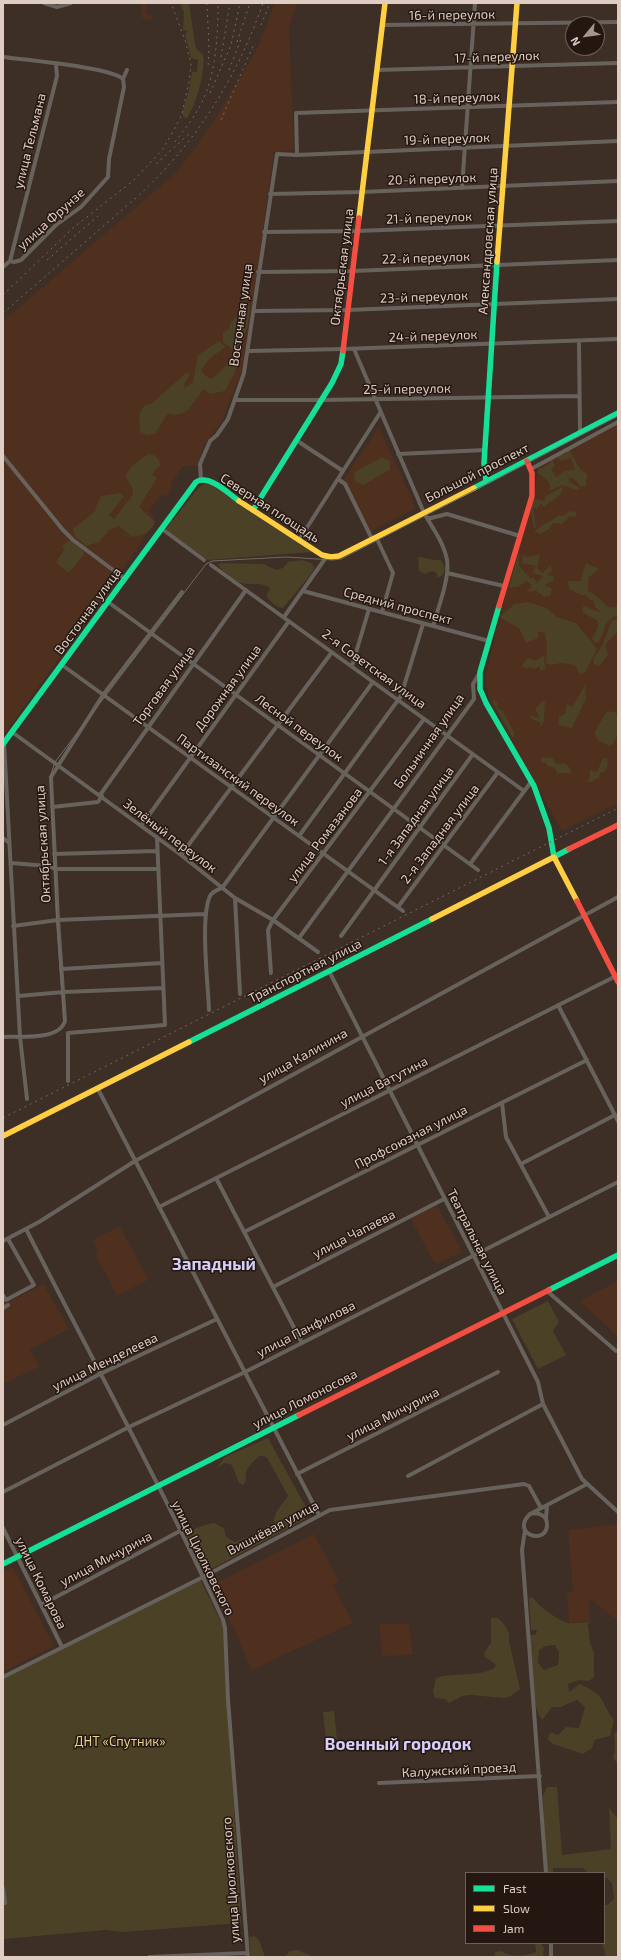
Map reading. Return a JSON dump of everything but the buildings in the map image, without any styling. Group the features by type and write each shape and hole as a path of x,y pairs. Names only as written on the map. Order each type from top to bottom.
{"main road":[{"name":"Октябрьская улица","path":"252,510 339,371 353,271 385,3"},
{"name":"Александровская улица","path":"486,481 485,450 491,344 517,3"},
{"name":"Большой проспект","path":"346,553 374,538 425,515 486,481 527,461 618,412"},
{"name":"Больничная улица","path":"480,672 504,586 532,496 533,479 531,468 527,461"},
{"name":"Северная площадь","path":"201,478 208,480 322,555 339,556 346,553"},
{"name":"Восточная улица","path":"3,743 196,482 201,478"},
{"path":"480,672 480,689 486,703 531,782 542,807 549,828 554,857 616,975 618,982"},
{"name":"Транспортная улица","path":"3,1136 618,825"},
{"name":"улица Ломоносова","path":"3,1564 618,1255"}],"street":[{"path":"44,3 57,7 71,3"},
{"path":"462,188 475,3"},
{"name":"16-й переулок","path":"382,26 618,22"},
{"path":"3,57 112,73 123,78"},
{"name":"17-й переулок","path":"377,70 618,63"},
{"name":"улица Тельмана","path":"10,261 56,76 56,64"},
{"name":"улица Фрунзе","path":"10,261 14,262 20,260 56,225 81,207 108,177 109,159 124,87 123,78 127,70"},
{"name":"18-й переулок","path":"297,155 296,113 618,102"},
{"name":"19-й переулок","path":"277,154 297,155 618,141"},
{"name":"Восточная улица","path":"201,478 200,464 210,441 217,435 228,419 244,373 249,350 258,272 277,154"},
{"name":"20-й переулок","path":"270,194 362,192 618,181"},
{"name":"21-й переулок","path":"264,232 357,231 618,221"},
{"name":"22-й переулок","path":"258,272 353,271 618,260"},
{"path":"3,267 10,261"},
{"name":"23-й переулок","path":"254,311 348,310 618,299"},
{"name":"24-й переулок","path":"249,350 354,349 618,339"},
{"path":"579,341 580,432"},
{"path":"354,349 398,454 447,560 447,573 433,626"},
{"name":"25-й переулок","path":"235,400 579,396"},
{"path":"299,540 380,412"},
{"name":"Большой проспект","path":"531,468 618,422"},
{"path":"296,440 343,471"},
{"path":"398,454 485,450"},
{"path":"3,456 63,530 73,540 125,579"},
{"path":"338,479 345,484 393,573 382,612"},
{"path":"425,515 431,518 447,514 520,536"},
{"path":"162,529 204,560"},
{"name":"Северная площадь","path":"284,617 327,556"},
{"name":"2-я Советская улица","path":"211,565 524,791"},
{"path":"447,573 504,586"},
{"name":"Торговая улица","path":"101,796 148,726 246,590"},
{"name":"Средний проспект","path":"302,591 489,641"},
{"name":"Октябрьская улица","path":"20,1037 52,1034 61,1029 65,1022 54,854 51,777 104,695 150,632 182,592"},
{"name":"Лесной переулок","path":"108,602 320,754 478,870"},
{"path":"352,666 369,609"},
{"name":"Дорожная улица","path":"141,826 289,621"},
{"path":"299,836 398,700 423,624"},
{"path":"181,855 332,652"},
{"name":"Партизанский переулок","path":"62,665 403,911"},
{"name":"Больничная улица","path":"299,938 474,699 473,684 480,672"},
{"path":"209,1010 204,914 212,893 222,888 373,682"},
{"name":"улица Ромазанова","path":"271,972 268,930 274,920 424,719"},
{"name":"Зелёный переулок","path":"12,732 157,837 235,898 274,920 318,952"},
{"name":"Восточная улица","path":"3,743 20,1037 26,1099"},
{"name":"1-я Западная улица","path":"341,936 473,754"},
{"name":"2-я Западная улица","path":"398,907 498,772"},
{"path":"470,864 531,782"},
{"path":"52,807 98,802 101,796"},
{"path":"68,1081 68,1033 165,1025 156,851 157,837"},
{"path":"3,838 8,842"},
{"path":"54,854 156,851"},
{"path":"11,863 48,866 55,869 157,869"},
{"name":"улица Калинина","path":"3,1241 26,1229 135,1161 618,897"},
{"path":"235,898 240,994"},
{"path":"13,926 58,920 204,914"},
{"path":"61,970 162,963"},
{"name":"Театральная улица","path":"329,971 388,1091 538,1382 543,1404 582,1479 618,1512"},
{"name":"улица Ватутина","path":"159,1207 616,975"},
{"path":"18,996 64,992 163,988"},
{"path":"558,1005 618,1121"},
{"path":"3,1037 20,1037"},
{"name":"Профсоюзная улица","path":"244,1232 587,1060"},
{"path":"98,1089 319,1515"},
{"path":"502,1103 506,1137 549,1217"},
{"path":"521,1164 615,1115"},
{"path":"216,1178 302,1343"},
{"name":"улица Панфилова","path":"3,1492 129,1427 245,1372 618,1182"},
{"name":"улица Чапаева","path":"273,1287 444,1199"},
{"name":"улица Циолковского","path":"26,1229 100,1374 129,1427 203,1577 225,1628 228,1700 247,1955 148,1957"},
{"path":"3,1295 6,1300 34,1285 8,1238"},
{"path":"547,1291 616,1351"},
{"path":"3,1308 8,1305"},
{"name":"улица Менделеева","path":"3,1425 100,1374 217,1319"},
{"name":"улица Мичурина","path":"297,1474 498,1372"},
{"path":"408,1476 543,1404"},
{"name":"Вишнёвая улица","path":"3,1677 203,1577 330,1510 524,1484 529,1486 541,1508"},
{"path":"546,1872 522,1550 525,1530 524,1524 525,1518 530,1514 587,1484"},
{"path":"525,1530 529,1535 535,1536 541,1535 546,1531 547,1505"},
{"path":"530,1514 542,1514 546,1519"},
{"name":"улица Комарова","path":"3,1528 62,1647"},
{"name":"улица Мичурина","path":"41,1605 180,1531"},
{"name":"Калужский проезд","path":"379,1783 540,1776"},
{"path":"3,1888 5,1903"},
{"path":"550,1944 551,1957"}],"shaded area":[{"path":"143,3 148,3 146,14 153,16 151,21 141,17"},
{"path":"275,3 297,3 289,28 294,150 274,152 244,365 222,421 203,447 197,466 183,466 170,484 173,487 166,497 162,494 149,511 156,521 103,598 3,736 3,321 177,172 214,121 257,49"},
{"path":"618,422 618,803 562,831 490,702 485,680 499,617 534,495 538,466"},
{"path":"379,427 416,508 370,532 343,480"},
{"path":"437,1205 462,1252 437,1264 433,1261 411,1219"},
{"path":"120,1226 148,1280 117,1296 95,1253 98,1251 93,1240"},
{"path":"618,1281 618,1337 580,1301"},
{"path":"44,1284 69,1329 30,1349 39,1367 3,1384 3,1298 6,1303"},
{"path":"618,1524 618,1621 589,1598 590,1622 569,1623 567,1593 573,1592 568,1530"},
{"path":"314,1534 339,1582 333,1584 353,1623 251,1670 239,1640 212,1585"},
{"path":"13,1567 54,1646 3,1672 3,1572"},
{"path":"379,1624 409,1624 413,1655 382,1656"}],"green space":[{"path":"181,3 189,3 195,44 197,50 203,54 204,60 202,78 197,97 190,114 186,119 182,114 189,90 192,72 197,72 198,60 191,58 185,34 188,31 183,30 184,11"},
{"path":"250,303 248,325 240,347 235,372 225,391 210,394 204,389 185,412 181,414 168,413 155,434 147,435 140,432 139,415 144,406 152,403 186,373 190,374 184,384 185,388 193,382 198,355 219,341 225,347 209,359 201,370 207,377 212,379 225,366 234,350 223,342 223,333 229,329 231,322 244,311 245,304"},
{"path":"569,449 580,469 587,474 586,486 581,487 574,479 568,477 570,482 580,488 576,490 563,485 549,491 550,485 547,480 537,472 540,468 542,469 551,462 549,460 552,459 555,466 551,469 556,477 565,471 575,470 571,458 561,461 557,456 566,454"},
{"path":"148,454 154,455 159,460 160,466 154,471 152,475 157,478 139,507 155,522 151,529 146,533 132,537 119,526 109,530 99,542 86,546 75,536 73,529 94,512 101,496 120,493 124,496 109,515 114,519 132,496 133,489 125,476 134,464"},
{"path":"382,457 390,461 390,470 363,485 356,482 354,477 355,472"},
{"path":"208,482 313,552 208,560 165,530 199,487"},
{"path":"564,486 561,494 544,507 541,503 537,509 533,508 536,527 534,528 531,512 528,508 534,499 544,501 546,496"},
{"path":"569,511 577,512 575,518 570,516 562,524 553,523 549,529 541,534 534,532 559,515 563,516"},
{"path":"68,541 71,541 84,551 84,554 71,571 67,572 57,563 65,549 62,546"},
{"path":"519,550 519,566 530,578 534,578 537,583 543,576 532,573 536,566 522,563 524,554 526,557 540,555 537,568 542,573 550,566 553,571 547,575 553,576 554,580 545,585 552,589 550,596 544,597 542,594 537,592 537,590 529,592 527,589 531,589 531,584 526,581 518,587 509,587"},
{"path":"418,557 441,560 445,568 443,575 437,578 437,573 433,571 424,574 419,571"},
{"path":"302,560 311,563 314,567 312,573 283,608 275,605 267,597 266,595 270,589 269,587 261,584 243,584 227,575 218,565 221,563 261,564 276,570 283,568 288,562"},
{"path":"586,563 599,569 588,578 588,591 609,607 615,607 618,605 618,616 613,617 605,625 598,643 594,642 592,638 598,628 598,621 582,612 583,606 602,613 595,607 593,600 590,600 586,595 581,595 569,589 568,581 583,581 581,579"},
{"path":"528,602 547,608 557,617 576,623 597,649 585,673 579,674 575,665 561,663 551,665 546,663 547,643 544,632 538,632 538,638 526,643 519,628 499,617 515,604"},
{"path":"618,619 617,632 605,645 608,654 600,666 594,665 593,659 602,646 612,620"},
{"path":"544,655 545,669 540,671 540,666 535,669 530,667 527,669 522,666 529,658 536,661"},
{"path":"585,685 586,699 572,728 558,725 559,717 565,714 567,704 572,707"},
{"path":"494,700 498,703 497,707 503,711 515,734 513,738 492,701"},
{"path":"543,700 545,702 544,721 539,730 541,723 531,719 529,715 540,718 535,709"},
{"path":"607,711 615,712 619,725 615,740 609,746 598,740 594,733"},
{"path":"541,757 553,758 556,764 564,763 569,767 571,773 557,773 555,768 541,762"},
{"path":"603,758 607,758 608,764 604,772 600,773 599,778 592,782 587,782 590,776 590,770 597,772"},
{"path":"548,1301 559,1322 553,1331 566,1355 538,1369 512,1319"},
{"path":"268,1438 307,1509 305,1519 206,1572 200,1570 189,1549 186,1536 189,1533 198,1527 214,1523 224,1528 226,1537 235,1542 274,1523 275,1515 288,1496 268,1459 264,1456 259,1456 249,1467 246,1473 246,1481 243,1485 239,1483 232,1465 225,1463 216,1468 225,1457"},
{"name":"ДНТ «Спутник»","path":"200,1579 223,1626 241,1923 122,1932 105,1930 3,1939 3,1678"},
{"path":"533,1597 535,1601 543,1608 554,1616 568,1623 590,1622 588,1624 590,1643 594,1653 594,1677 589,1681 579,1680 568,1684 569,1692 580,1684 592,1690 600,1697 614,1720 610,1736 595,1740 592,1748 583,1754 553,1744 548,1740 550,1732 558,1735 566,1727 579,1728 585,1707 577,1700 561,1707 552,1707 542,1720 537,1711 530,1679 528,1636 536,1634 537,1630 531,1630 529,1598","holes":["555,1645 559,1652 558,1665 544,1670 538,1663 539,1650 545,1646"]},
{"path":"491,1618 498,1618 508,1631 520,1689 511,1696 504,1698 471,1695 462,1696 449,1703 445,1699 435,1698 433,1691 436,1678 450,1675 479,1673 493,1669 496,1665 484,1656 485,1651 491,1643"},
{"path":"334,1711 337,1739 326,1740 323,1712"},
{"path":"618,1730 618,1764 613,1758 615,1750 614,1734"},
{"path":"547,1787 557,1787 562,1855 611,1849 609,1808 618,1819 618,1957 606,1957 603,1945 600,1944 605,1944 605,1905 614,1899 612,1883 605,1878 605,1872 587,1872 583,1868 553,1868 553,1872 546,1872 543,1796"},
{"path":"254,1936 259,1940 265,1957 251,1957 249,1937"},
{"path":"535,1944 542,1944 544,1948 543,1957 494,1957 495,1952 497,1951 516,1956 536,1952"},
{"path":"297,1950 314,1957 285,1957 290,1951"}],"tram line":[{"path":"3,1036 47,1034 60,1027 64,1021 57,924 50,777 55,762 206,564 212,561 286,557 333,560 341,559 618,416"}],"railway":[{"path":"3,295 73,228 134,180 163,149 174,130 182,114 189,82 191,64 185,40 171,3"},
{"path":"207,3 209,48 208,67"},
{"path":"175,142 189,124 206,93 213,68 217,41 218,3"},
{"path":"221,57 230,3"},
{"path":"210,93 231,45 240,3"},
{"path":"237,42 250,3"},
{"path":"3,313 137,197 178,154 196,132 227,83 253,31 263,3"},
{"path":"261,25 270,3"},
{"path":"229,70 241,39"},
{"path":"221,120 253,46"},
{"path":"156,164 190,133"},
{"path":"47,260 98,216"},
{"path":"3,1118 618,808"}],"traffic: fast":[{"path":"486,481 484,463 497,262"},
{"path":"253,510 332,383 341,364 343,351"},
{"path":"474,488 618,413"},
{"path":"3,744 196,482 201,480 212,482 239,501"},
{"path":"499,606 480,672 480,689 486,703 534,786 549,828 554,857 569,849"},
{"path":"189,1042 432,919"},
{"path":"549,1290 618,1255"},
{"path":"3,1564 299,1415"}],"traffic: slow":[{"path":"359,218 385,3"},
{"path":"497,262 517,3"},
{"path":"239,501 322,555 331,557 339,556 474,488"},
{"path":"432,919 554,857 577,901"},
{"path":"3,1136 189,1042"}],"traffic: jam":[{"path":"343,351 359,218"},
{"path":"499,606 532,496 532,473 527,461"},
{"path":"569,849 618,825"},
{"path":"577,901 618,982"},
{"path":"299,1415 549,1290"}],"district":[{"name":"Западный","path":"214,1264"},
{"name":"Военный городок","path":"398,1744"}]}
